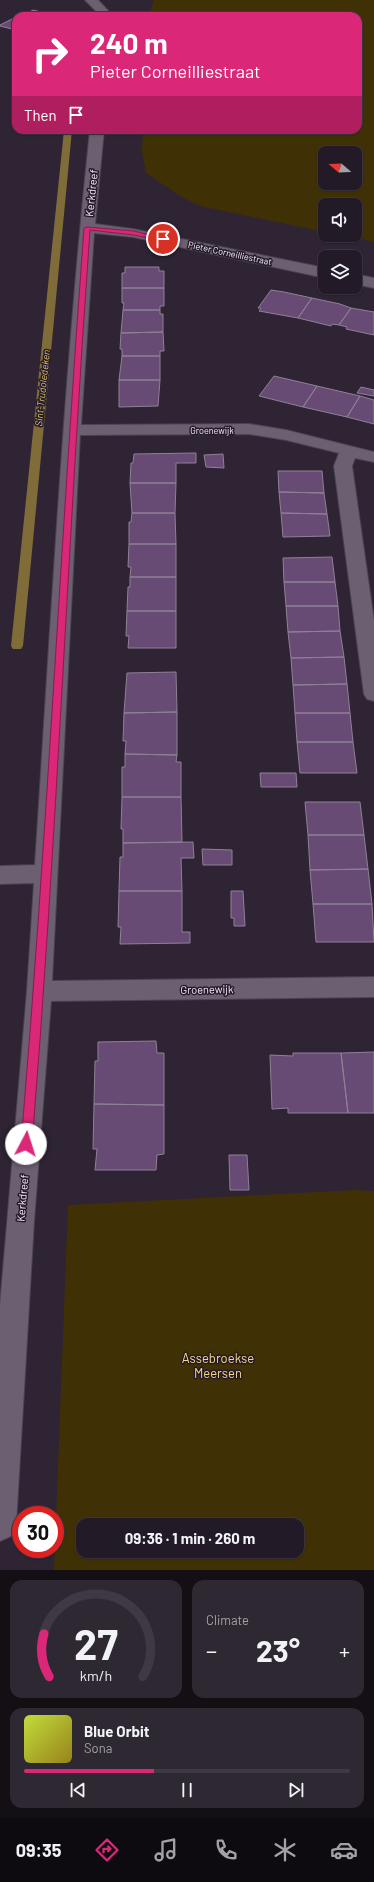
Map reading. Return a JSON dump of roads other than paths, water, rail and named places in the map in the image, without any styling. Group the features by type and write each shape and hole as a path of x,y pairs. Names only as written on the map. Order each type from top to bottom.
{"street":[{"path":"91,0 99,6 103,12"},
{"path":"107,12 110,4 109,0"},
{"name":"Kerkdreef","path":"0,1525 20,1221 47,874 72,430 87,228 97,134"},
{"name":"Pieter Corneilliestraat","path":"87,228 134,233 318,272"},
{"path":"362,281 374,284"},
{"name":"Groenewijk","path":"72,430 249,429 349,450 374,457"},
{"path":"349,450 343,466 374,694"},
{"path":"0,875 47,874"},
{"name":"Groenewijk","path":"39,991 374,987"}],"waterway":[{"name":"Sint-Trudoledeken","path":"17,646 68,134"}],"park label":[{"name":"Assebroekse Meersen","path":"218,1366"}]}
